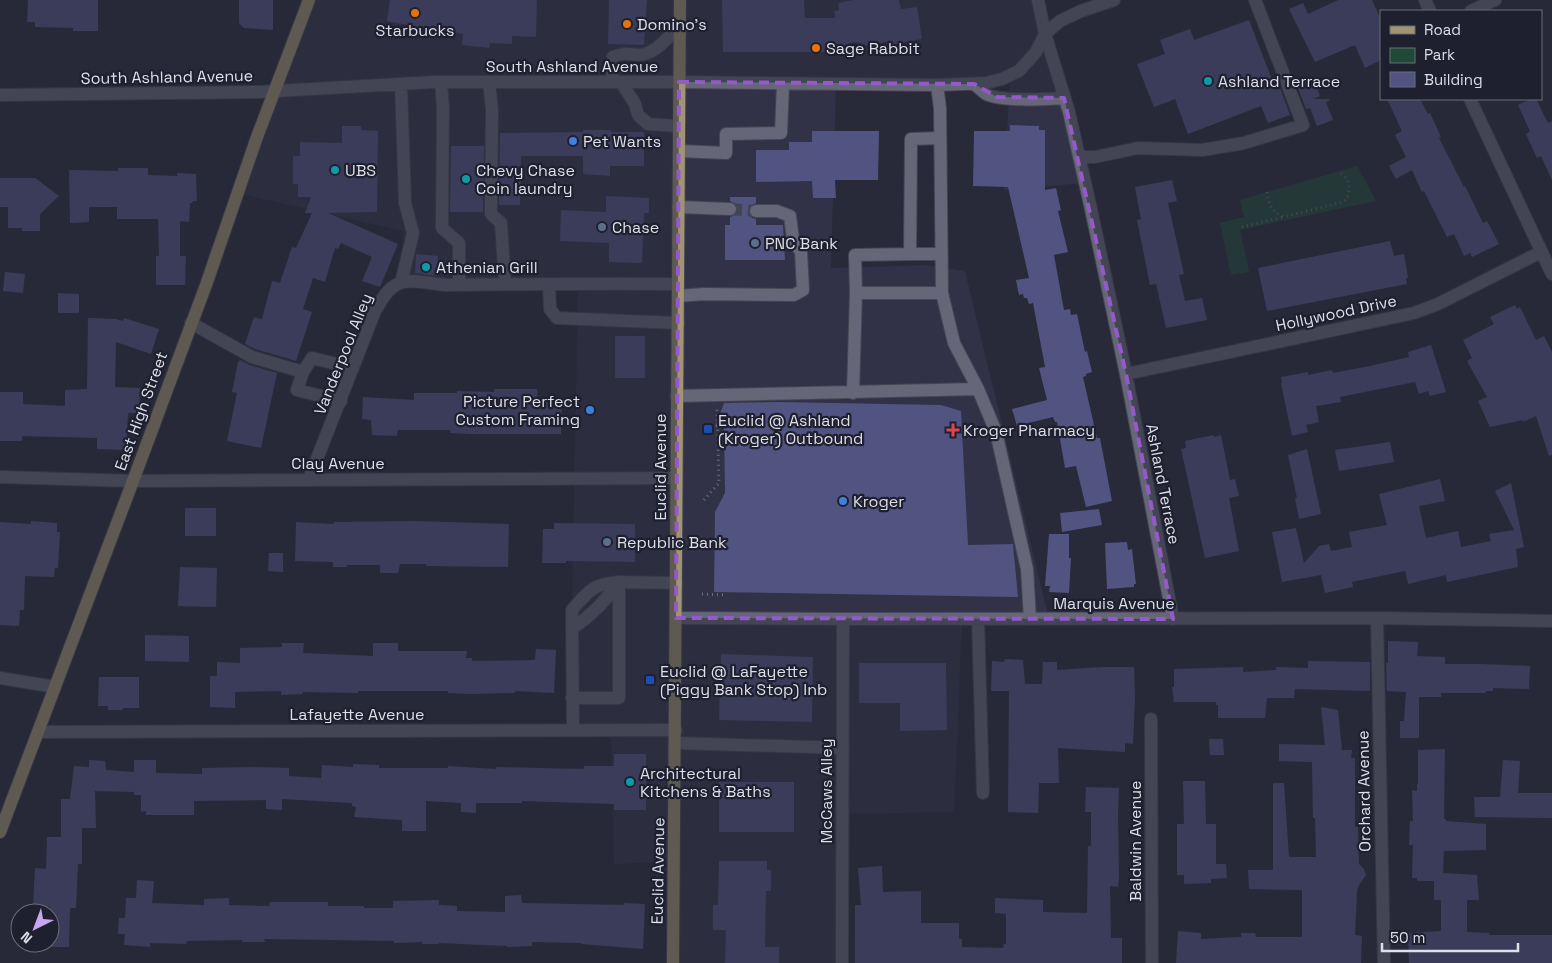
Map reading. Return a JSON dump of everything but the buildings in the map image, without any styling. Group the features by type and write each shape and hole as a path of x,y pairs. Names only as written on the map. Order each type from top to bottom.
{"main road":[{"name":"East High Street","path":"0,832 133,481 309,0"},
{"name":"Euclid Avenue","path":"673,963 680,0"}],"street":[{"name":"Ashland Terrace","path":"1038,0 1045,34 1079,158 1126,374 1172,619"},
{"name":"South Ashland Avenue","path":"0,95 275,91 441,82 679,82 937,86 974,84 1002,79 1018,70 1036,52 1045,34 1060,22 1081,11 1114,0"},
{"path":"1079,158 1095,157 1138,148 1202,150 1244,143 1302,125 1255,0"},
{"path":"1473,10 1495,0"},
{"path":"678,126 648,124 638,115 636,104 617,82 613,57 622,52 638,55 646,54 661,44 679,25"},
{"path":"441,82 443,108 442,228 458,243 459,285"},
{"path":"488,82 492,109 491,214 501,223 505,284"},
{"path":"401,84 405,203 413,233 401,283 459,285 578,282 678,290 704,294 794,295 803,290 801,252 792,239 790,216 777,211 756,211"},
{"path":"678,151 726,153 726,134 781,133 784,84"},
{"path":"974,84 986,94 996,97 1064,98"},
{"path":"937,86 940,108 942,293 954,343 978,389 996,432 1027,569 1030,619"},
{"path":"1470,100 1552,274"},
{"path":"910,254 911,139 940,138"},
{"path":"678,207 730,209"},
{"name":"Hollywood Drive","path":"1126,374 1414,313 1438,304 1541,252"},
{"path":"853,392 856,293 854,255 942,254"},
{"name":"Vanderpool Alley","path":"310,480 380,303 389,290 401,283"},
{"path":"549,284 550,309 557,318 678,323"},
{"path":"856,293 942,293"},
{"path":"191,323 252,357 303,372"},
{"path":"341,401 297,390 303,372 312,358 354,368"},
{"path":"676,396 978,389"},
{"name":"Clay Avenue","path":"0,477 133,481 676,478"},
{"path":"573,628 590,616 619,582"},
{"path":"572,698 620,698 619,582"},
{"path":"573,730 572,610 589,590 602,583 676,583"},
{"name":"Marquis Avenue","path":"676,618 1377,618 1552,621"},
{"name":"Orchard Avenue","path":"1377,618 1384,963"},
{"name":"McCaws Alley","path":"842,963 843,619"},
{"path":"978,619 982,793"},
{"path":"0,678 55,687"},
{"name":"Baldwin Avenue","path":"1151,719 1152,963"},
{"name":"Lafayette Avenue","path":"38,732 573,730 843,748"}],"path":[{"path":"1242,227 1346,200 1349,195 1349,184 1345,176 1338,171"},
{"path":"1267,192 1271,208 1283,216"},
{"path":"704,500 719,484 717,405"},
{"path":"702,594 725,594 725,601"}],"highlighted area":[{"path":"679,82 974,84 997,97 1064,98 1126,374 1173,619 676,618"}],"shaded area":[{"path":"309,0 1038,0 1085,183 1004,190 1010,76 836,85 831,268 929,265 965,271 1049,619 962,619 954,812 843,814 842,963 673,963 674,861 614,864 611,730 570,730 578,283 401,283 403,231 238,193"}],"green space":[{"path":"1357,166 1376,201 1240,230 1249,272 1231,275 1220,223 1244,217 1240,200"}],"tunnel":[{"path":"730,209 756,211"}],"place":[{"name":"Starbucks","path":"415,13"},
{"name":"Domino's","path":"627,24"},
{"name":"Sage Rabbit","path":"816,48"},
{"name":"Ashland Terrace","path":"1208,81"},
{"name":"Pet Wants","path":"573,141"},
{"name":"UBS","path":"335,170"},
{"name":"Chevy Chase Coin laundry","path":"466,179"},
{"name":"Chase","path":"602,227"},
{"name":"PNC Bank","path":"755,243"},
{"name":"Athenian Grill","path":"426,267"},
{"name":"Picture Perfect Custom Framing","path":"590,410"},
{"name":"Euclid @ Ashland (Kroger) Outbound","path":"708,429"},
{"name":"Kroger Pharmacy","path":"953,430"},
{"name":"Kroger","path":"843,501"},
{"name":"Republic Bank","path":"607,542"},
{"name":"Euclid @ LaFayette (Piggy Bank Stop) Inb","path":"650,680"},
{"name":"Architectural Kitchens & Baths","path":"630,782"}]}
